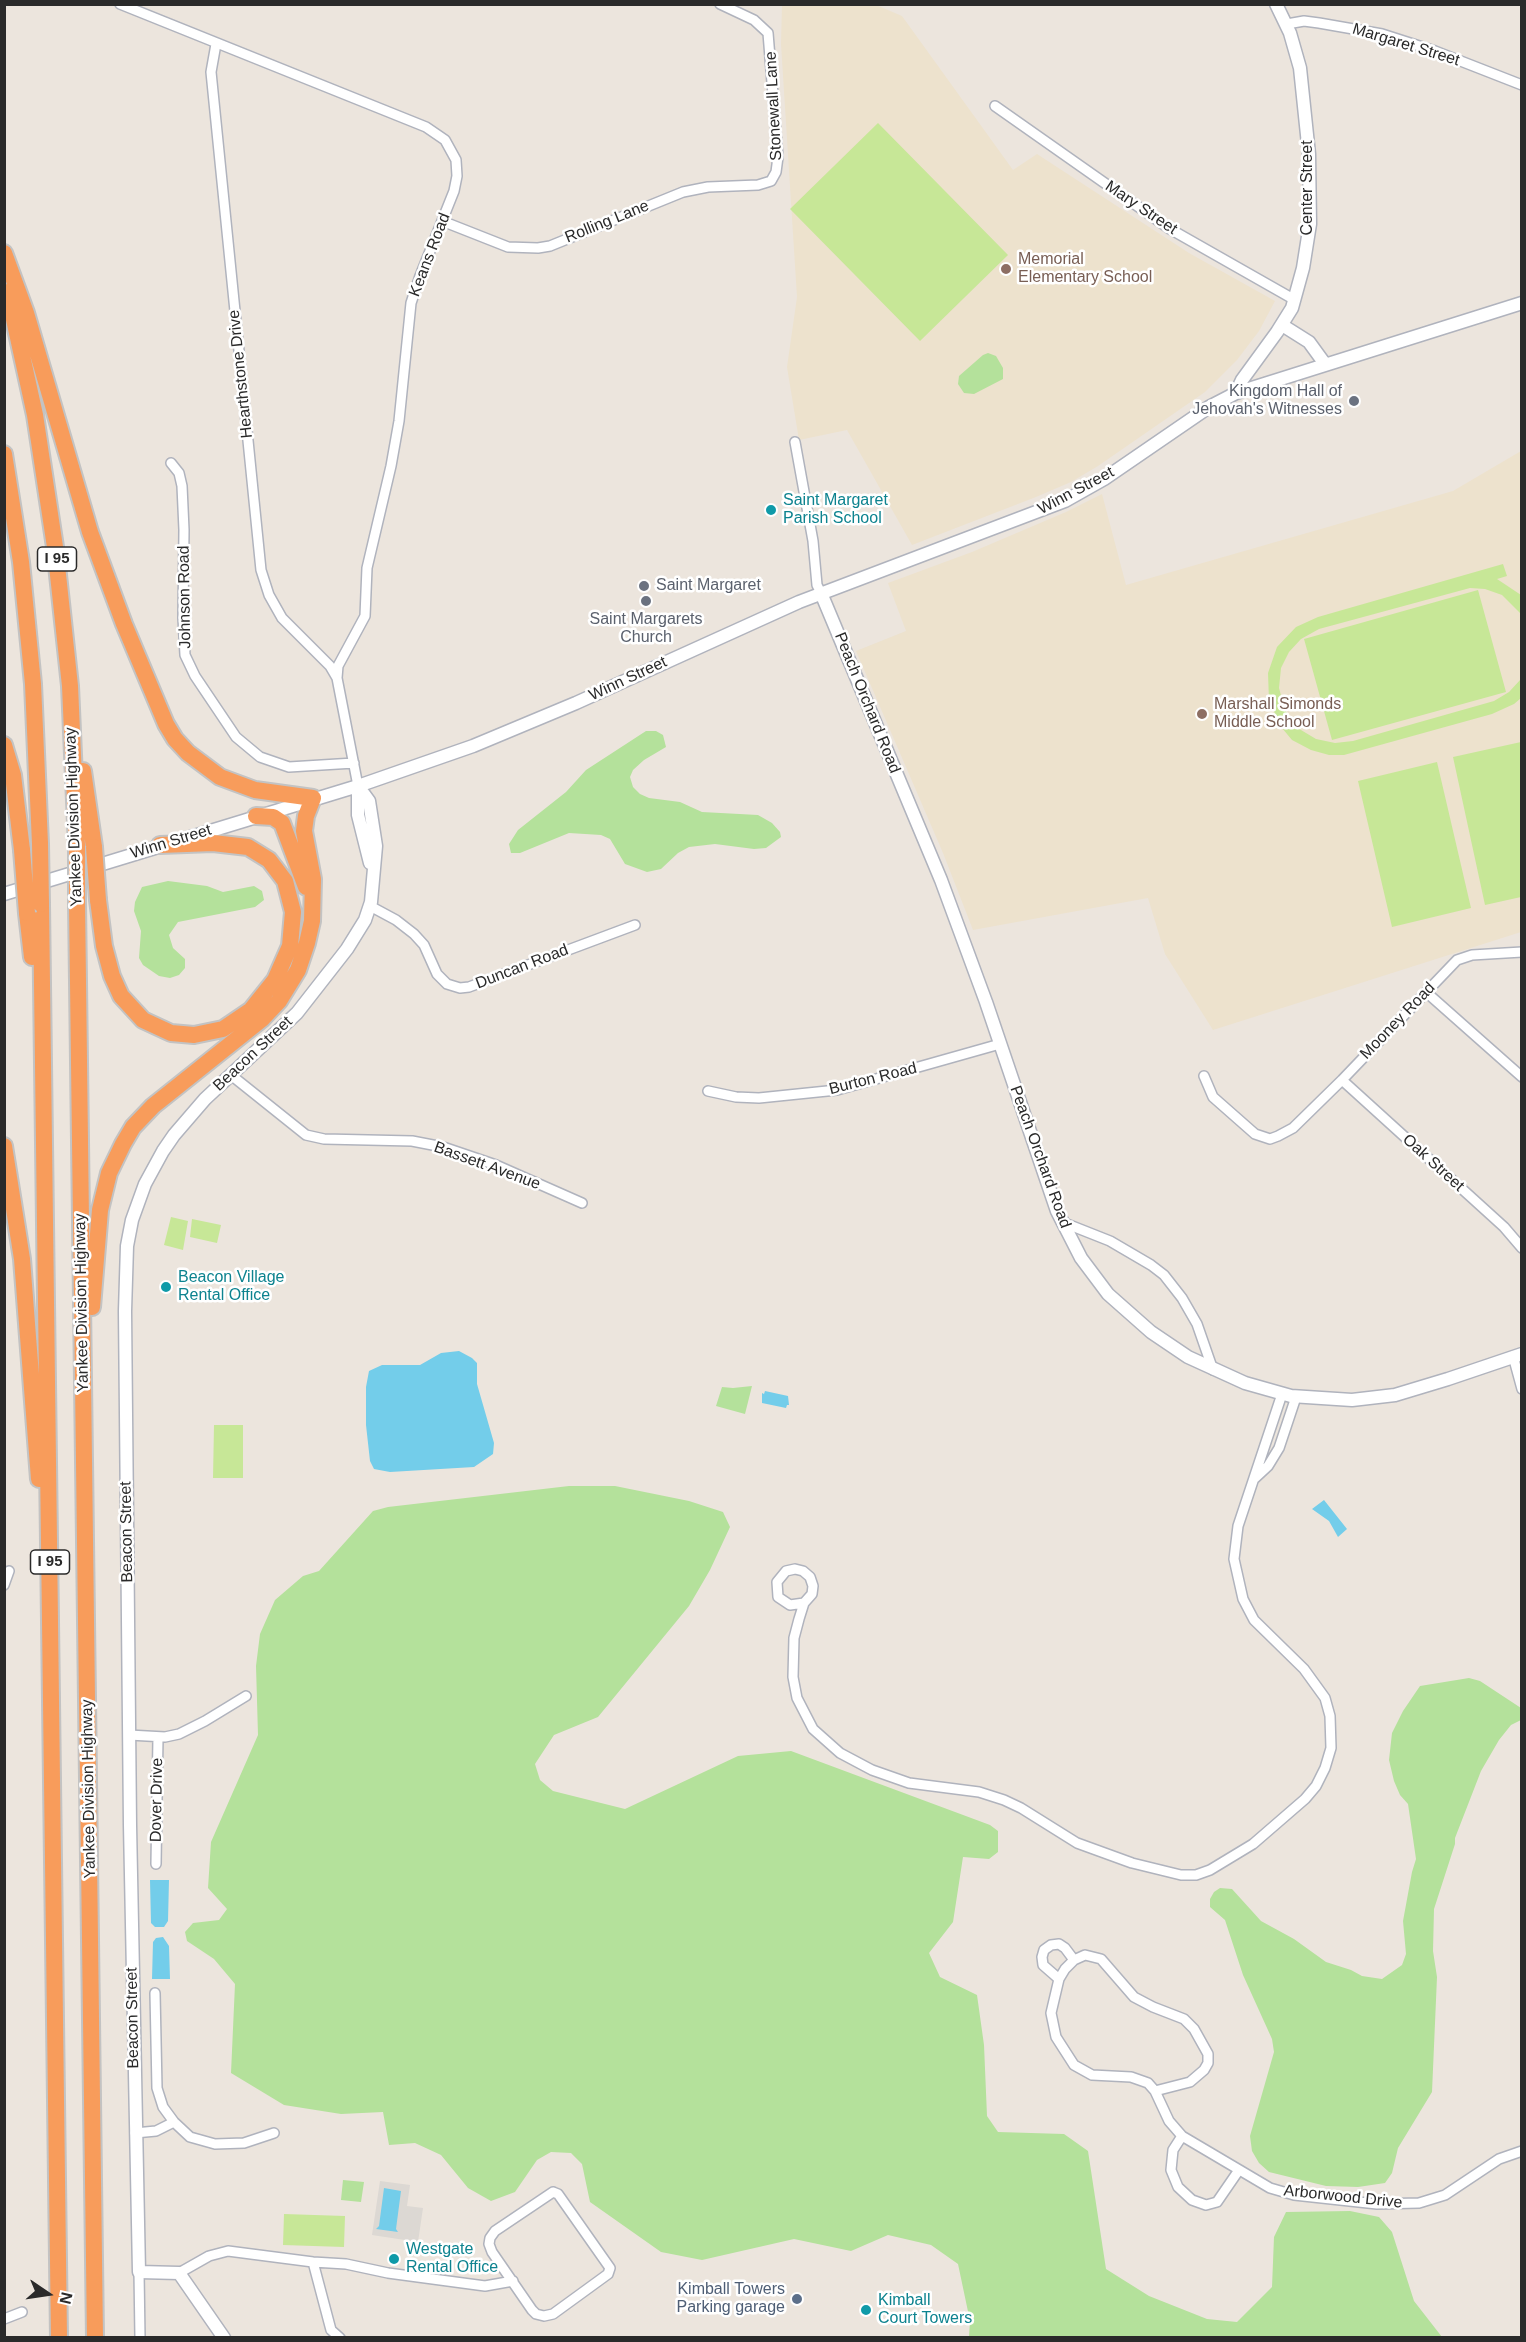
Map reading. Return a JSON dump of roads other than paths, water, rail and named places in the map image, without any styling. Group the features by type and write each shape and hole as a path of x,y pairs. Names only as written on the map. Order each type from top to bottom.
{"highway":[{"path":"4,253 26,313 97,551 124,624 170,732 196,760 220,777 255,790 314,798 306,816 304,831 313,879 312,921 298,970 279,1001 250,1029 145,1114 128,1135 115,1157 97,1226 83,1410"},
{"name":"Yankee Division Highway","path":"4,275 27,375 51,510 71,713 86,791 85,847 77,902 95,2337"},
{"name":"I 95","path":"4,454 21,562 32,673 40,844 34,909 44,1054 59,2337"},
{"path":"4,745 14,775 22,850 34,909"},
{"path":"256,816 273,817 284,826 305,885 312,921"},
{"path":"85,847 98,900 104,946 112,976 121,996 143,1020 171,1033 194,1035 223,1029 251,1010 275,980 290,946 293,912 285,881 269,860 248,847 213,843 160,845"},
{"path":"4,1146 22,1259 51,1632"}],"street":[{"name":"Keans Road","path":"120,4 426,127 440,134 453,153 457,168 456,183 411,303 400,412 391,466 367,568 365,616 339,661 337,678 358,786"},
{"name":"Stonewall Lane","path":"720,4 754,20 768,33 778,158 773,178"},
{"name":"Center Street","path":"1236,393 1242,380 1282,325 1295,300 1307,249 1311,184 1300,68 1287,24 1276,4"},
{"name":"Margaret Street","path":"1287,24 1319,22 1382,34 1435,51 1521,85"},
{"name":"Hearthstone Drive","path":"216,44 211,72 261,570 269,595 282,618 330,666 337,678"},
{"name":"Mary Street","path":"995,106 1170,229 1295,300"},
{"name":"Rolling Lane","path":"442,221 508,247 538,248 550,246 683,192 758,185 773,178"},
{"name":"Winn Street","path":"4,894 432,762 541,719 774,612 1073,497 1114,472 1200,412 1236,393 1521,303"},
{"path":"1282,325 1309,342 1325,364"},
{"path":"795,442 813,541 817,585 821,594"},
{"name":"Johnson Road","path":"171,463 182,486 185,655 195,676 237,737 260,757 271,763 289,767 354,763"},
{"name":"Peach Orchard Road","path":"821,594 941,880 1000,1044 1043,1174 1062,1222 1081,1258 1108,1294 1151,1332 1172,1347 1213,1370 1282,1394 1352,1400 1395,1395 1517,1355"},
{"name":"Beacon Street","path":"139,2272 129,1735 125,1311 127,1246 135,1208 150,1173 163,1151 205,1099 273,1037 310,997 347,949 361,926 370,906 376,846 369,801 358,786"},
{"name":"Duncan Road","path":"370,906 396,920 414,934 424,945 437,975 447,984 460,988 469,987 635,924"},
{"name":"Mooney Road","path":"1204,1076 1213,1097 1261,1138 1270,1139 1293,1128 1462,957 1521,952"},
{"path":"1426,992 1521,1077"},
{"name":"Burton Road","path":"708,1091 736,1097 759,1098 837,1090 1000,1044"},
{"name":"Bassett Avenue","path":"231,1075 306,1135 324,1139 412,1141 443,1147 495,1165 582,1203"},
{"name":"Oak Street","path":"1342,1080 1504,1227 1521,1248"},
{"path":"1062,1222 1110,1241 1164,1275 1176,1289 1197,1324 1213,1370"},
{"path":"1517,1355 1521,1389"},
{"path":"804,1603 790,1605 778,1597 777,1582 786,1571 801,1570 811,1580 813,1592 804,1603 794,1638 792,1668 795,1691 803,1713 813,1729 840,1753 872,1770 909,1784 968,1790 997,1797 1021,1808 1077,1843 1132,1863 1181,1875 1203,1873 1233,1858 1253,1844 1305,1799 1316,1786 1331,1748 1330,1716 1319,1688 1254,1620 1243,1599 1235,1564 1234,1547 1238,1526 1282,1394"},
{"path":"1254,1479 1268,1466 1279,1448 1296,1396"},
{"path":"4,1585 9,1571"},
{"name":"Dover Drive","path":"129,1735 173,1736 188,1730 246,1696"},
{"name":"Dover Drive","path":"156,1864 158,1737"},
{"path":"1059,1979 1043,1965 1044,1950 1051,1945 1059,1944 1074,1960"},
{"path":"1088,1955 1101,1959 1134,1997 1187,2021 1200,2038 1209,2057 1202,2073 1190,2082 1155,2091 1148,2083 1135,2078 1087,2073 1077,2067 1056,2037 1051,2022 1052,2004 1059,1979 1074,1960 1088,1955"},
{"path":"155,1993 157,2088 163,2107 174,2122 190,2137 215,2144 244,2143 274,2133"},
{"name":"Arborwood Drive","path":"1155,2091 1166,2116 1182,2136 1270,2188 1288,2194 1377,2204 1402,2205 1427,2201 1445,2195 1498,2159 1521,2151"},
{"path":"135,2133 159,2130 174,2122"},
{"path":"1182,2136 1172,2153 1172,2173 1180,2190 1195,2202 1206,2205 1217,2202 1239,2170"},
{"path":"550,2192 556,2193 609,2265 610,2272 553,2314 544,2316 534,2312 513,2282 490,2250 490,2238 495,2231 550,2192"},
{"path":"140,2337 139,2272 179,2273 201,2259 224,2251 346,2264 388,2273 485,2286 513,2282"},
{"path":"313,2262 331,2330 340,2337"},
{"path":"179,2273 224,2337"},
{"path":"4,2319 22,2312"}],"water":[{"path":"459,1351 477,1363 477,1384 494,1443 493,1454 474,1467 390,1472 374,1469 370,1461 366,1425 366,1387 369,1371 382,1365 420,1365 441,1353"},
{"path":"765,1391 788,1396 789,1405 786,1408 762,1403 762,1393 764,1394"},
{"path":"1324,1500 1347,1529 1338,1537 1329,1521 1312,1509"},
{"path":"150,1880 169,1880 168,1921 164,1927 155,1927 151,1923"},
{"path":"163,1937 169,1946 170,1979 152,1979 153,1942 156,1938"},
{"path":"384,2188 401,2191 396,2229 398,2232 376,2229 379,2226"}],"place":[{"name":"Memorial Elementary School","path":"1006,269"},
{"name":"Kingdom Hall of Jehovah's Witnesses","path":"1354,401"},
{"name":"Saint Margaret Parish School","path":"771,510"},
{"name":"Saint Margaret","path":"644,586"},
{"name":"Saint Margarets Church","path":"646,601"},
{"name":"Marshall Simonds Middle School","path":"1202,714"},
{"name":"Beacon Village Rental Office","path":"166,1287"},
{"name":"Westgate Rental Office","path":"394,2259"},
{"name":"Kimball Towers Parking garage","path":"797,2299"},
{"name":"Kimball Court Towers","path":"866,2310"}]}
